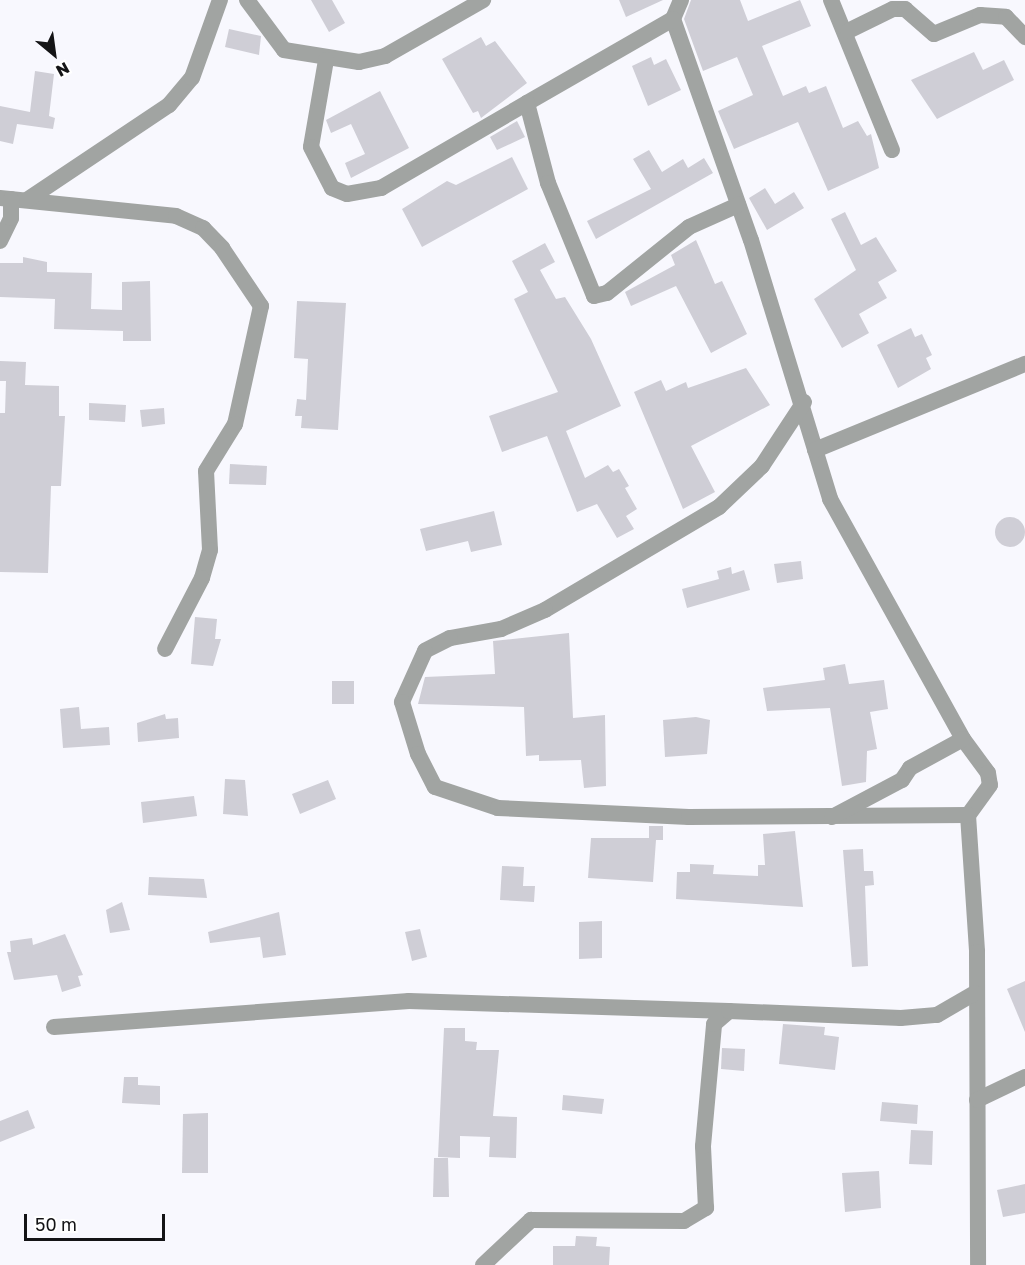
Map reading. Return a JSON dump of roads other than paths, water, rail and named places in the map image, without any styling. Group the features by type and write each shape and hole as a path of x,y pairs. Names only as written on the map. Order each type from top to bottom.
{"street":[{"path":"13,199 169,105 192,78 220,0"},
{"path":"247,0 284,50 326,60 385,56 483,0"},
{"path":"326,60 311,147 332,188 347,195 381,188 673,19 681,0"},
{"path":"831,0 848,32 892,150"},
{"path":"848,32 893,9 904,9 934,34 980,15 1006,17 1025,37"},
{"path":"673,19 804,402 815,450 830,499 990,785 968,815 975,993 978,1265"},
{"path":"527,103 548,183 594,296 607,294 689,227 738,204"},
{"path":"0,241 11,219 13,199"},
{"path":"13,199 185,220 203,228 222,248 261,306 235,424 206,471 210,550 202,578 165,649"},
{"path":"815,450 1025,364"},
{"path":"804,402 762,466 735,495 544,610 501,628 450,638 425,651 402,702 435,787 465,799 568,814 832,817 968,815"},
{"path":"832,817 902,780 910,768 963,739"},
{"path":"54,1027 409,1001 901,1018 937,1016 975,993"},
{"path":"483,1265 531,1220 684,1221 706,1208 703,1146 714,1024 729,1011"},
{"path":"977,1100 1025,1077"}]}
